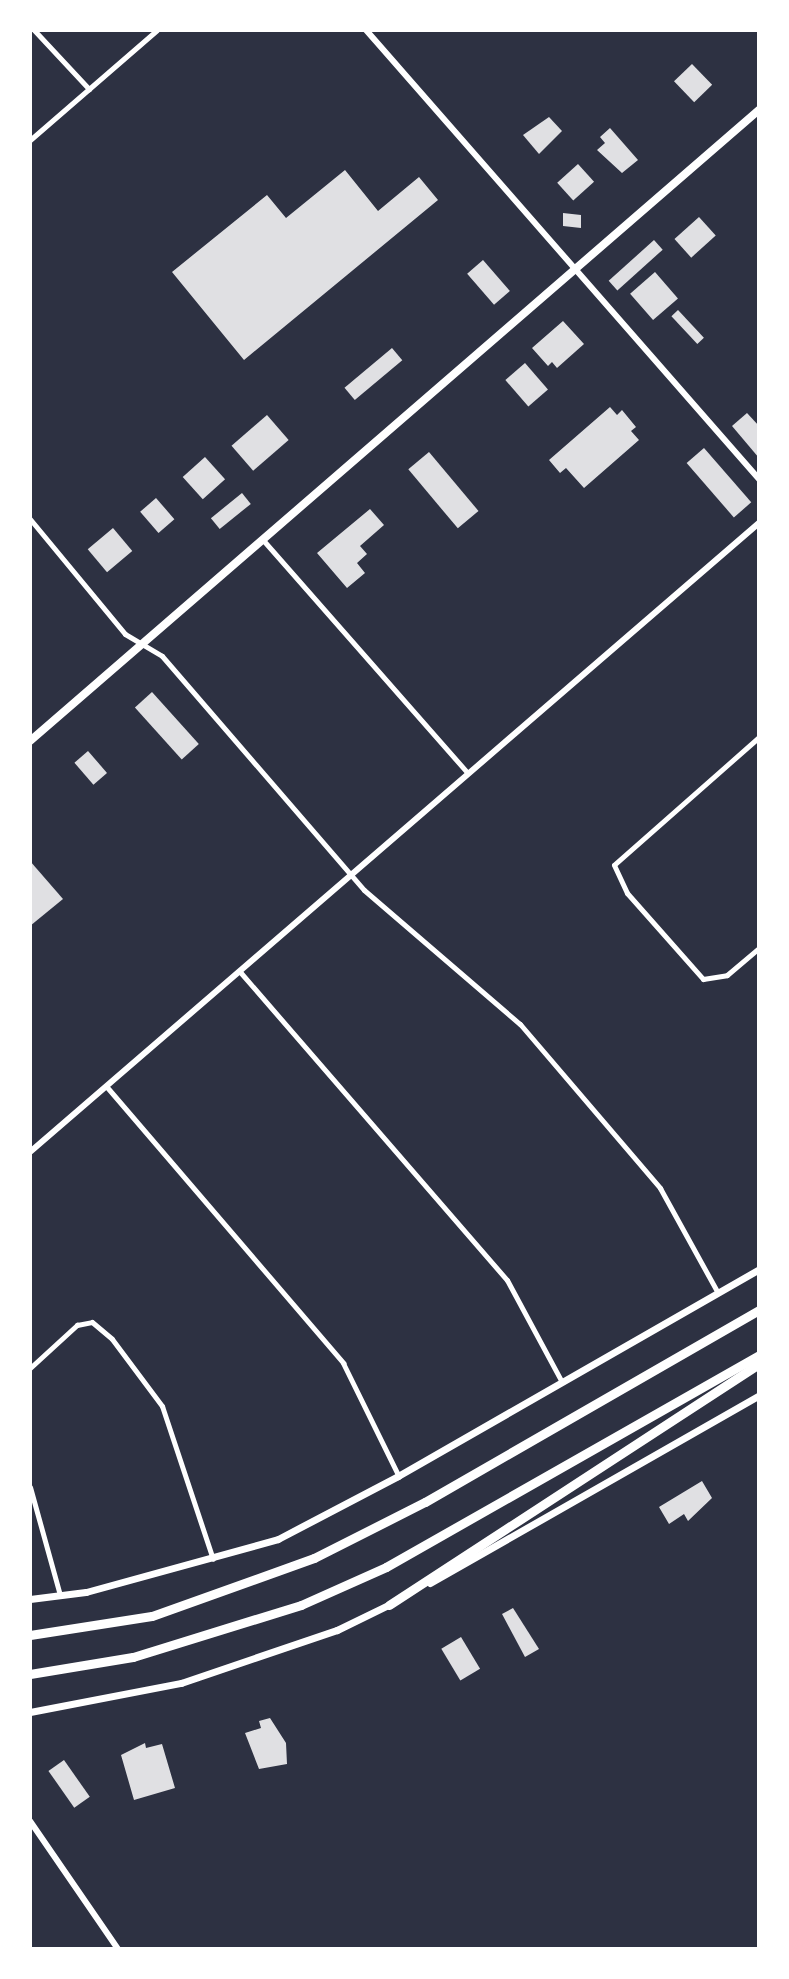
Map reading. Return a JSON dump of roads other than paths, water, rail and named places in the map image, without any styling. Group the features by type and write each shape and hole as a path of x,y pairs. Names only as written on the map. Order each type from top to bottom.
{"highway":[{"path":"30,1635 152,1616 314,1558 459,1483 759,1310"},
{"path":"30,1674 147,1653 301,1605 386,1567 759,1355"},
{"path":"389,1605 759,1364"}],"main road":[{"path":"30,741 759,110"},
{"path":"30,1599 60,1596 213,1559 278,1539 398,1476 759,1269"},
{"path":"30,1712 181,1683 337,1630 389,1605 759,1395"}],"street":[{"path":"34,30 89,89"},
{"path":"30,140 157,30"},
{"path":"366,30 759,479"},
{"path":"30,519 125,634 162,656 354,877 520,1024 660,1188 719,1293"},
{"path":"30,1152 354,877 466,771 759,523"},
{"path":"263,540 466,771"},
{"path":"759,737 614,865 627,893 698,975 709,981 721,978 759,948"},
{"path":"241,973 507,1280 562,1383"},
{"path":"106,1086 343,1363 398,1476"},
{"path":"30,1368 77,1325 92,1322 112,1339 162,1406 213,1559"},
{"path":"30,1487 60,1596"},
{"path":"30,1821 118,1949"}]}
